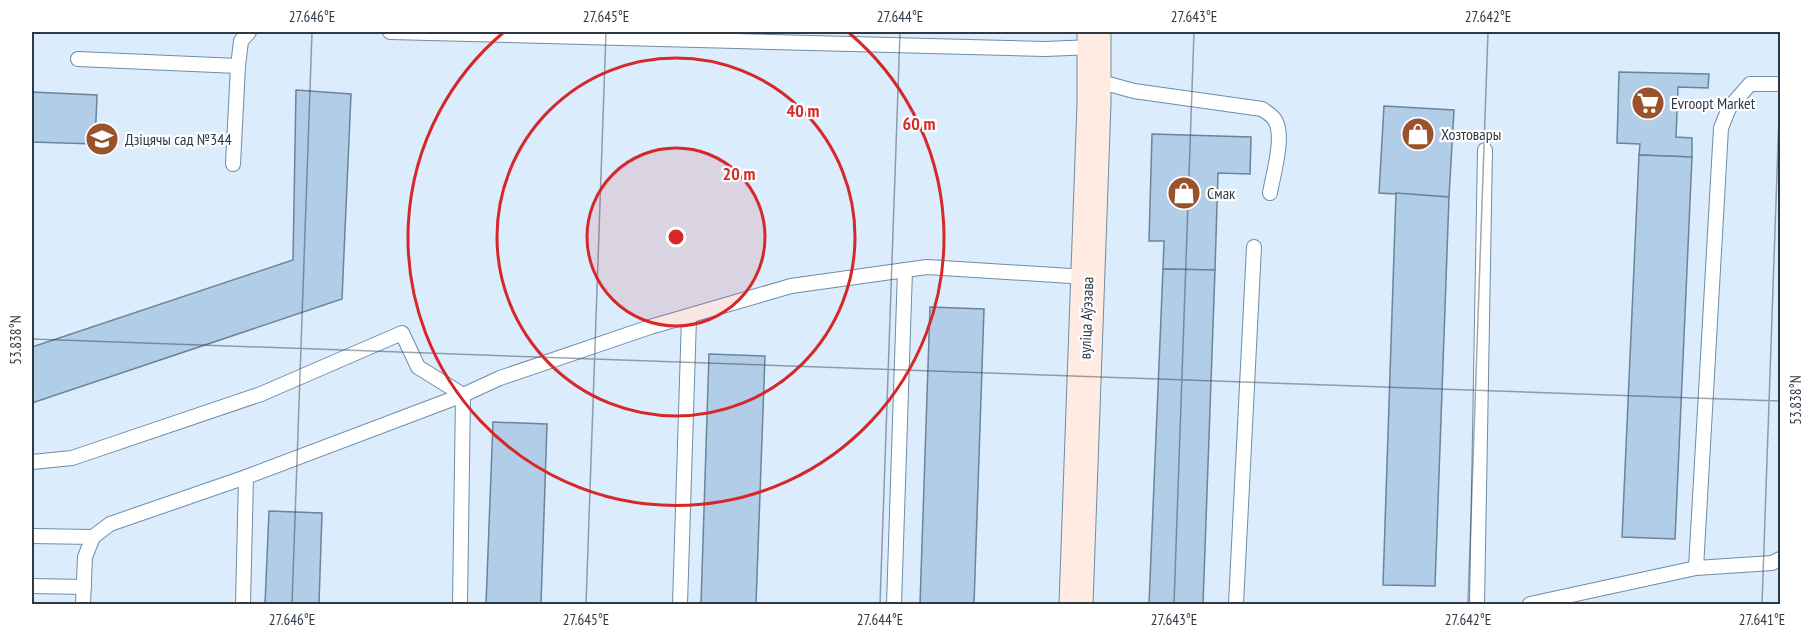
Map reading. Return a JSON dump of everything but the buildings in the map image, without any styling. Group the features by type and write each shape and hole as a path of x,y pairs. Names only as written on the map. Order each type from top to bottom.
{"street":[{"name":"вуліца Аўэзава","path":"1076,604 1094,39"}],"lane":[{"path":"233,164 241,41 249,32"},
{"path":"390,32 1046,49 1094,39"},
{"path":"78,59 238,66"},
{"path":"1094,80 1134,91 1262,109 1272,115 1279,135 1270,193"},
{"path":"1696,568 1721,129 1730,108 1750,84 1780,84"},
{"path":"1478,604 1485,150"},
{"path":"1236,604 1254,247"},
{"path":"83,604 85,557 93,537 110,524 246,477 463,395 500,378 650,327 791,286 927,267 1087,277"},
{"path":"894,604 905,270"},
{"path":"680,604 689,317"},
{"path":"32,462 72,458 261,394 402,333 418,367 463,395"},
{"path":"460,604 463,395"},
{"path":"243,604 246,477"},
{"path":"32,536 93,537"},
{"path":"1530,604 1696,568 1772,563 1780,559"},
{"path":"32,586 84,587"}],"place":[{"name":"Evroopt Market","path":"1648,103"},
{"name":"Хозтовары","path":"1418,134"},
{"name":"Дзіцячы сад №344","path":"102,139"},
{"name":"Смак","path":"1184,193"}]}
